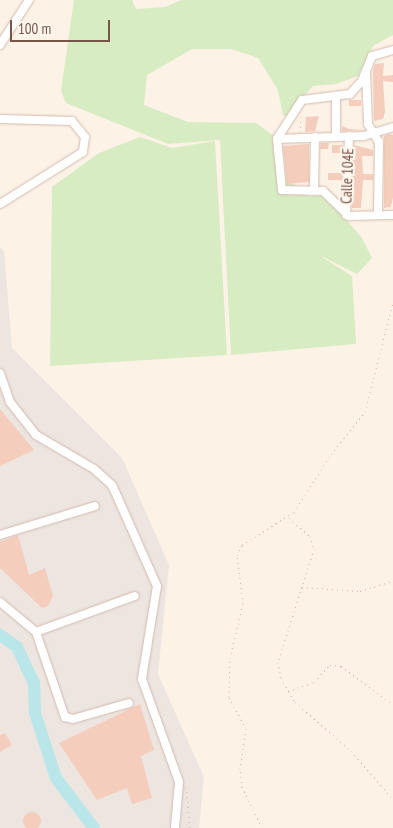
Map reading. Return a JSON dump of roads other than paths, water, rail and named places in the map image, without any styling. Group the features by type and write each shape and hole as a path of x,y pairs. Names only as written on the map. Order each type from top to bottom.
{"street":[{"path":"0,45 29,0"},
{"path":"393,50 381,50 364,67 357,88 336,96 302,100 277,139 278,182 282,190 314,190 328,195 346,215 393,215"},
{"path":"364,67 372,133 380,142 378,215"},
{"name":"Calle 104E","path":"336,96 336,136"},
{"path":"0,119 72,121 85,137 83,152 0,204"},
{"path":"277,139 349,136 372,133 393,127"},
{"name":"Calle 104E","path":"346,215 349,136"},
{"path":"314,190 315,137"},
{"path":"0,373 10,402 36,436 94,469 112,485 126,511 157,586 142,679 179,782 175,828"},
{"path":"0,535 95,506"},
{"path":"36,632 136,596"},
{"path":"0,602 36,632 65,717 73,720 129,703"}],"waterway":[{"path":"0,635 17,647 34,683 35,713 56,778 94,828"}]}
